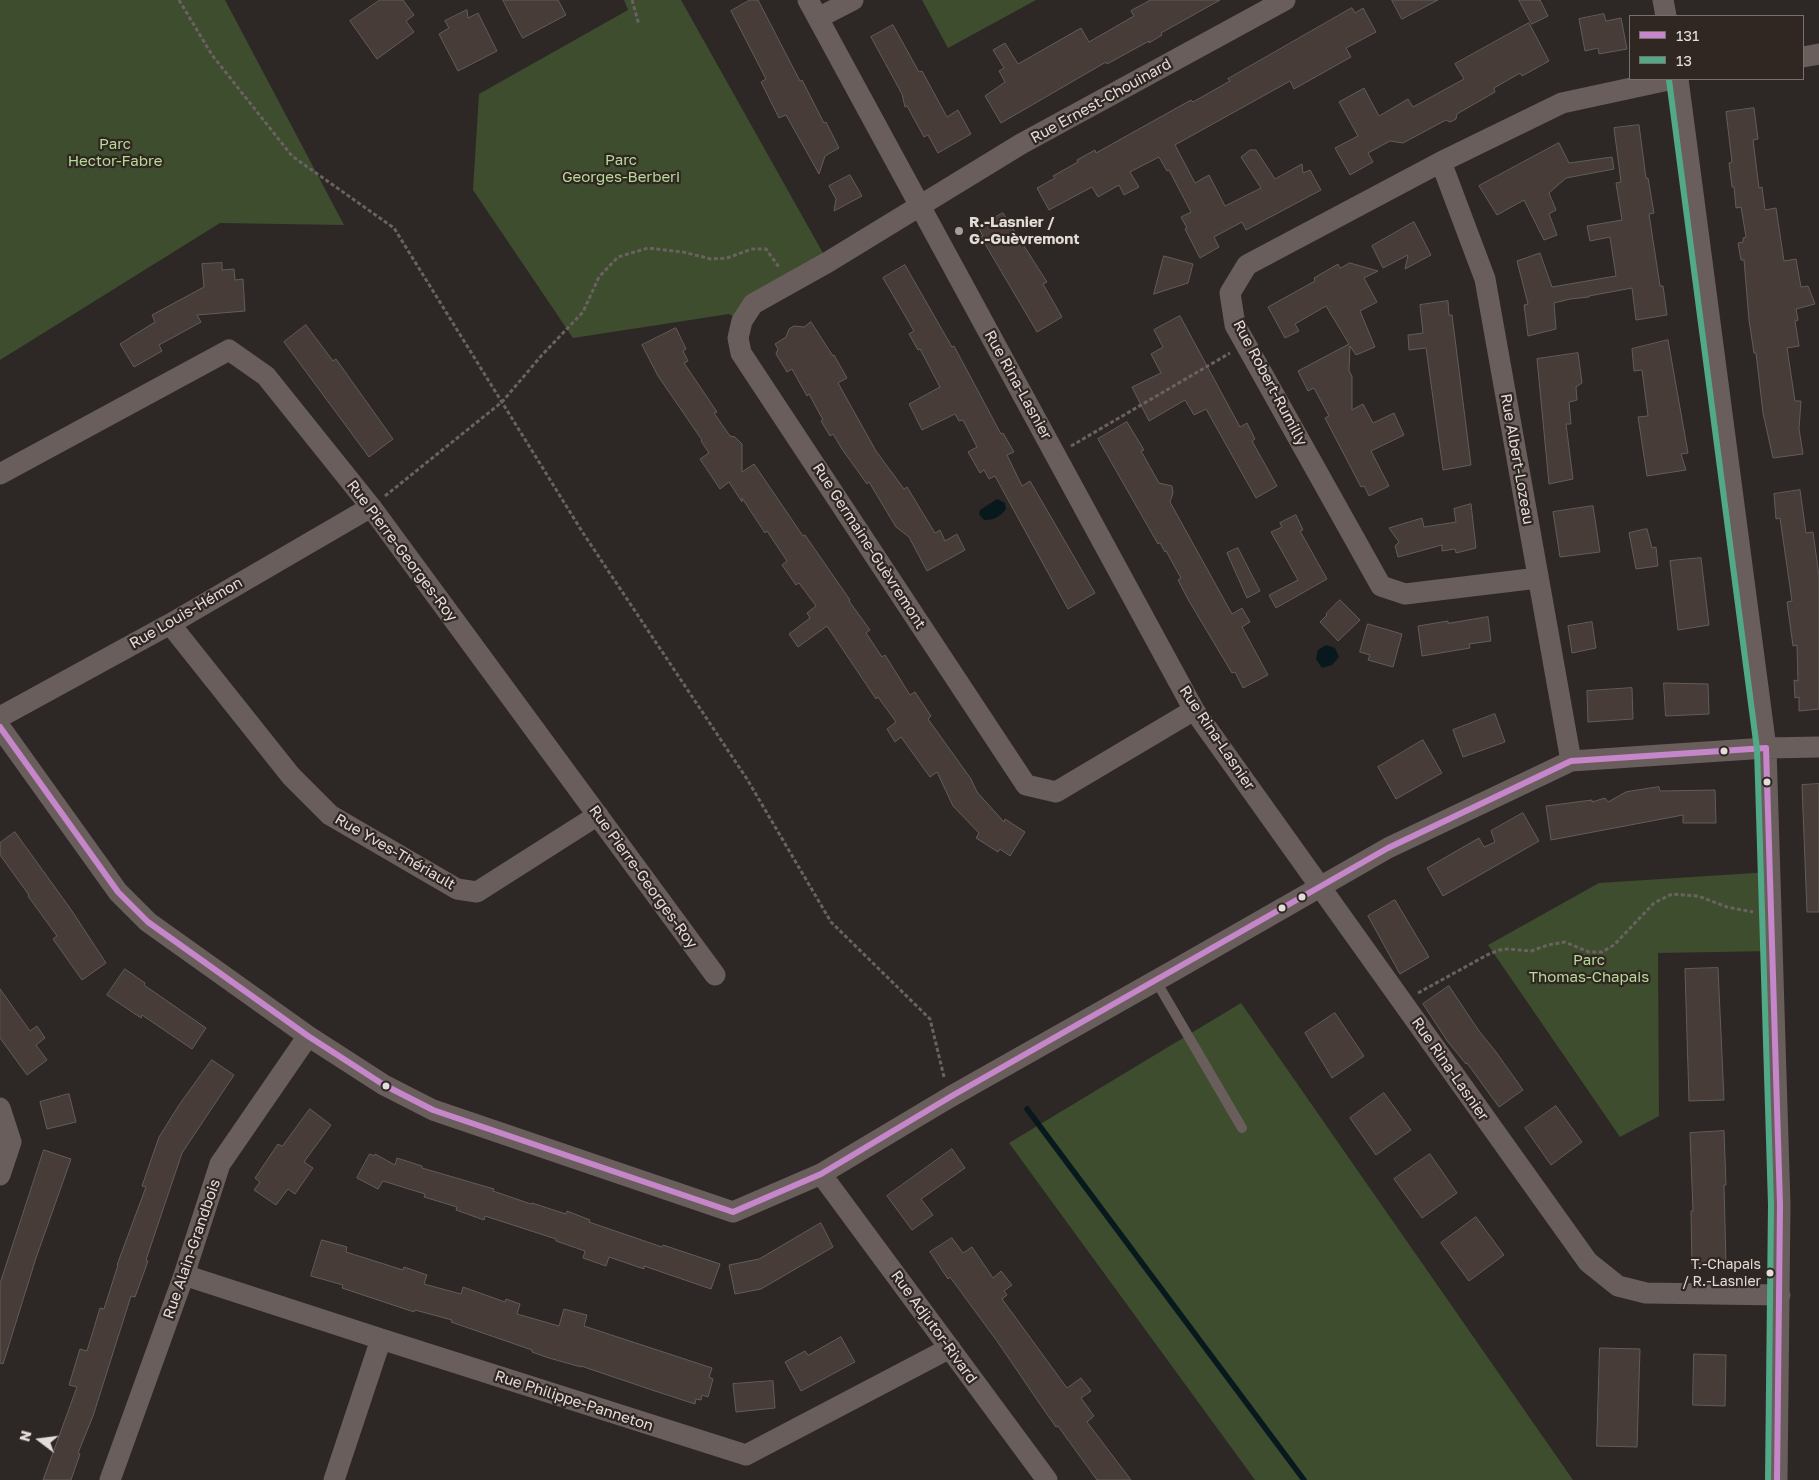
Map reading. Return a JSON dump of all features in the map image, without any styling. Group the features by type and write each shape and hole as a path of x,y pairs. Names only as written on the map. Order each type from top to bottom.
{"street":[{"path":"813,9 853,0"},
{"name":"Rue Ernest-Chouinard","path":"920,206 1021,144 1285,0"},
{"path":"1663,0 1666,15"},
{"name":"Rue Rina-Lasnier","path":"813,9 1194,710 1588,1262 1618,1286 1646,1293 1780,1295"},
{"path":"1804,57 1819,54"},
{"name":"Rue Robert-Rumilly","path":"1538,578 1405,594 1381,586 1235,325 1230,293 1247,265 1441,162 1562,102 1668,80"},
{"path":"1678,80 1766,748 1780,1205 1777,1480"},
{"name":"Rue Albert-Lozeau","path":"1441,162 1484,279 1571,761"},
{"name":"Rue Germaine-Guèvremont","path":"920,206 828,262 753,304 742,322 738,338 741,353 1026,785 1056,792 1194,710"},
{"name":"Rue Pierre-Georges-Roy","path":"0,474 229,350 266,376 371,507 715,975"},
{"name":"Rue Louis-Hémon","path":"0,717 170,624 371,507"},
{"name":"Rue Yves-Thériault","path":"170,624 290,776 330,815 457,889 477,892 598,815"},
{"path":"0,727 118,892 142,916 308,1036 384,1085 433,1110 734,1212 821,1174 950,1097 1388,848 1571,761 1766,748 1819,747"},
{"name":"Rue Alain-Grandbois","path":"110,1480 184,1275 220,1164 308,1036"},
{"path":"0,1108 11,1142 0,1175"},
{"name":"Rue Adjutor-Rivard","path":"821,1174 1047,1480"},
{"name":"Rue Philippe-Panneton","path":"184,1275 746,1455 950,1348"},
{"path":"334,1480 381,1339"}],"lane":[{"path":"1156,981 1242,1128"}],"path":[{"path":"179,0 212,55 292,156 394,228 583,533 747,779 831,922 930,1019 950,1097"},
{"path":"632,0 639,24"},
{"path":"371,507 502,402 542,355 583,312 599,277 618,257 648,248 683,252 711,259 727,258 752,249 766,249 791,282"},
{"path":"1055,455 1246,344"},
{"path":"1402,1002 1486,955 1499,950 1531,951 1548,944 1565,942 1589,952 1602,952 1614,945 1654,903 1672,894 1698,896 1727,907 1771,914"}],"green space":[{"name":"Parc Hector-Fabre","path":"0,0 225,0 344,225 220,223 0,360"},
{"name":"Parc Georges-Berberi","path":"624,0 681,0 828,262 742,321 729,314 573,338 473,190 479,94 628,10"},
{"path":"922,0 1036,0 948,48"},
{"name":"Parc Thomas-Chapais","path":"1770,872 1772,951 1658,953 1659,1116 1620,1137 1488,945 1599,883"},
{"path":"1241,1003 1573,1480 1255,1480 1009,1143"}],"shaded area":[{"path":"997,499 1005,503 1006,509 996,518 984,520 979,514 980,510"},
{"path":"1326,645 1335,648 1339,657 1332,665 1322,668 1316,659 1318,650"}],"building":[{"path":"380,0 403,0 414,15 406,21 414,32 377,59 350,21"},
{"path":"503,0 558,0 566,15 523,38"},
{"path":"750,0 758,0 800,81 802,80 839,148 825,156 819,174 786,115 779,118 761,82 766,79 731,11"},
{"path":"1151,0 1220,0 1161,33 1162,35 1149,43 1149,41 1107,64 1106,62 1001,123 985,96 1005,82 999,71 1004,68 993,50 1005,43 1018,64 1081,28 1089,42 1134,16 1131,11"},
{"path":"1392,0 1438,0 1402,19"},
{"path":"1519,0 1540,0 1548,16 1532,24"},
{"path":"1352,8 1355,13 1363,8 1376,32 1346,48 1351,57 1294,89 1290,81 1175,145 1195,183 1209,175 1225,206 1261,188 1241,157 1250,150 1256,150 1275,179 1302,164 1303,173 1310,170 1321,190 1246,230 1242,222 1214,237 1219,247 1200,258 1181,217 1191,212 1169,170 1167,171 1159,157 1130,172 1139,187 1124,195 1119,185 1098,197 1092,187 1049,210 1037,188 1055,178 1053,176 1078,162 1077,160 1095,150 1096,153 1191,100 1193,102 1230,81 1228,79"},
{"path":"467,10 468,18 478,13 497,51 458,71 439,34 449,28 445,21"},
{"path":"1604,14 1606,21 1621,18 1627,49 1599,54 1598,48 1585,51 1579,19"},
{"path":"1529,23 1549,61 1522,76 1520,73 1494,88 1495,92 1457,114 1456,119 1450,122 1446,120 1403,143 1390,141 1368,153 1373,162 1350,175 1335,148 1358,136 1339,102 1364,88 1379,116 1408,99 1413,107 1464,79 1455,64"},
{"path":"893,25 919,72 922,71 947,117 958,110 971,134 938,153 928,135 924,137 907,106 905,107 902,94 871,37"},
{"path":"1754,108 1758,139 1753,140 1759,188 1762,187 1765,210 1776,208 1784,261 1796,259 1801,287 1808,286 1815,304 1796,309 1798,320 1795,321 1799,346 1787,348 1795,401 1801,401 1799,429 1803,454 1773,458 1763,413 1756,353 1754,353 1749,320 1744,260 1741,260 1738,243 1743,242 1743,238 1746,237 1741,207 1736,208 1734,187 1732,187 1729,163 1732,162 1726,112"},
{"path":"1639,125 1646,178 1648,178 1654,213 1649,214 1660,286 1663,286 1667,315 1636,320 1632,288 1554,303 1556,329 1528,336 1524,305 1528,304 1517,261 1540,253 1552,287 1616,276 1610,237 1590,241 1587,226 1622,220 1616,183 1621,182 1614,128"},
{"path":"1559,143 1569,163 1612,157 1614,169 1566,178 1549,193 1556,210 1549,214 1557,235 1544,240 1524,200 1497,215 1479,186"},
{"path":"850,175 862,196 834,211 836,199 829,186"},
{"path":"1003,213 1047,282 1043,284 1062,317 1037,332 981,237 983,236 978,227"},
{"path":"1414,222 1431,255 1405,269 1408,255 1383,268 1372,246"},
{"path":"1164,256 1193,264 1188,283 1154,294"},
{"path":"222,263 222,270 234,269 235,280 243,279 245,311 197,315 201,322 159,345 162,351 134,367 120,344 155,322 152,315 204,287 202,264"},
{"path":"1350,263 1378,271 1364,278 1377,302 1360,311 1375,347 1356,355 1350,346 1349,371 1352,376 1352,410 1363,404 1373,423 1394,413 1404,435 1371,451 1389,486 1369,496 1364,486 1361,487 1325,418 1329,416 1314,388 1308,391 1298,371 1349,344 1326,306 1295,324 1299,331 1285,338 1268,307 1315,281 1314,278 1338,264 1340,268"},
{"path":"905,265 952,347 954,346 1001,434 1003,433 1014,452 1007,455 1022,486 1030,481 1095,593 1068,609 995,476 989,479 984,470 980,473 968,452 977,447 963,420 959,421 955,414 922,430 909,404 940,387 920,349 918,350 909,334 914,331 883,278"},
{"path":"1448,301 1449,315 1452,315 1471,465 1443,470 1426,348 1409,350 1408,335 1423,333 1420,305"},
{"path":"1180,316 1240,427 1247,423 1255,439 1252,441 1277,486 1256,498 1206,409 1194,415 1185,400 1149,421 1132,387 1161,373 1151,354 1163,347 1154,330"},
{"path":"811,322 834,355 847,378 838,383 876,451 904,489 907,487 935,533 940,530 945,541 957,534 965,550 927,571 909,537 896,527 869,482 867,484 833,434 830,436 809,394 807,396 792,369 787,372 776,354 778,349 775,344 786,337 789,329 794,326 804,327"},
{"path":"306,325 333,361 336,359 393,439 369,457 284,342"},
{"path":"676,328 686,349 683,351 688,361 684,363 717,412 714,413 730,436 735,437 742,444 742,472 754,464 870,630 866,633 882,657 885,655 910,695 915,692 931,716 928,719 971,779 977,792 1004,822 1005,819 1025,832 1010,856 1000,849 998,852 976,838 979,833 953,806 937,772 930,777 901,737 895,742 887,729 896,722 878,697 876,699 827,626 798,647 789,634 810,618 807,613 816,606 799,583 796,585 782,565 787,561 767,531 765,533 742,498 742,502 729,482 720,489 700,459 709,453 658,376 642,345"},
{"path":"1668,340 1688,453 1681,454 1686,470 1647,476 1638,417 1648,416 1642,370 1634,371 1632,349"},
{"path":"1578,353 1582,383 1576,387 1577,400 1569,402 1571,424 1566,424 1573,479 1549,484 1537,359"},
{"path":"1127,422 1144,450 1141,451 1159,483 1172,486 1173,493 1170,502 1232,614 1242,608 1250,622 1242,627 1268,675 1243,688 1235,672 1232,673 1189,601 1178,580 1181,578 1166,551 1160,543 1158,544 1098,439"},
{"path":"1800,490 1806,533 1813,532 1819,576 1819,709 1799,711 1799,697 1795,698 1794,680 1798,681 1797,645 1793,646 1787,602 1792,601 1780,518 1776,519 1774,494"},
{"path":"1471,504 1476,548 1456,553 1455,549 1442,551 1442,545 1398,557 1395,546 1399,542 1389,528 1422,518 1424,527 1456,522 1454,509"},
{"path":"1593,506 1600,552 1560,557 1553,512"},
{"path":"1296,515 1303,530 1300,531 1327,579 1276,608 1269,595 1298,580 1271,532 1282,527 1280,523"},
{"path":"1647,529 1652,548 1656,547 1658,566 1636,569 1629,533"},
{"path":"1238,548 1260,591 1247,598 1227,553"},
{"path":"1701,558 1709,625 1678,630 1670,561"},
{"path":"1340,600 1360,620 1338,641 1320,622"},
{"path":"1488,617 1491,641 1469,644 1470,648 1422,656 1418,626"},
{"path":"1592,622 1596,648 1572,653 1568,626"},
{"path":"1368,624 1402,634 1393,667 1368,660 1370,655 1360,652"},
{"path":"1664,683 1708,684 1709,714 1666,716"},
{"path":"1632,688 1633,719 1588,722 1587,691"},
{"path":"1495,714 1505,742 1463,757 1453,730"},
{"path":"1423,740 1442,773 1396,799 1378,767"},
{"path":"1819,784 1819,912 1807,912 1802,785"},
{"path":"1659,787 1660,791 1715,790 1716,823 1683,823 1683,815 1551,840 1546,806 1592,800 1592,802 1605,798 1608,802 1626,792"},
{"path":"1523,813 1539,841 1443,896 1427,868 1479,838 1484,847 1495,842 1491,831"},
{"path":"15,832 72,911 106,963 82,980 53,939 57,936 0,855 0,843"},
{"path":"1395,900 1429,957 1400,974 1368,916"},
{"path":"1718,968 1724,1100 1689,1101 1685,969"},
{"path":"125,969 145,983 144,985 206,1028 192,1049 142,1015 141,1018 107,995"},
{"path":"1449,986 1479,1031 1523,1090 1499,1107 1467,1063 1448,1042 1423,1004"},
{"path":"0,989 30,1031 37,1026 45,1038 36,1045 47,1060 27,1075 0,1038"},
{"path":"1335,1013 1364,1056 1332,1078 1305,1033"},
{"path":"212,1060 234,1075 182,1153 146,1260 148,1261 135,1297 131,1296 93,1416 78,1453 80,1454 71,1480 43,1480 77,1387 69,1385 80,1349 87,1351 100,1308 104,1309 117,1265 146,1187 142,1186 159,1137 179,1105"},
{"path":"1384,1093 1411,1130 1376,1155 1350,1118"},
{"path":"69,1094 76,1122 47,1129 40,1102"},
{"path":"1556,1106 1582,1142 1551,1165 1525,1128"},
{"path":"310,1109 331,1125 304,1162 313,1168 295,1194 288,1189 276,1205 254,1190 260,1182 255,1178 278,1144 282,1146"},
{"path":"1724,1131 1726,1264 1692,1264 1691,1211 1693,1211 1690,1133"},
{"path":"952,1149 965,1168 921,1199 933,1215 912,1230 887,1196"},
{"path":"44,1150 71,1159 36,1258 3,1364 0,1363 0,1284"},
{"path":"370,1154 374,1156 375,1154 395,1165 397,1158 422,1166 422,1168 494,1189 493,1191 531,1204 566,1214 567,1211 590,1220 589,1222 662,1247 663,1245 720,1264 711,1289 644,1266 644,1269 609,1257 606,1266 583,1258 585,1251 556,1241 556,1239 485,1216 484,1220 456,1210 457,1207 424,1197 425,1194 383,1181 378,1189 357,1178"},
{"path":"1430,1154 1457,1193 1422,1218 1394,1179"},
{"path":"1476,1217 1504,1255 1469,1281 1441,1243"},
{"path":"821,1223 833,1247 761,1289 735,1294 729,1265 759,1259"},
{"path":"952,1238 963,1253 972,1247 993,1278 1001,1271 1012,1285 1004,1291 1007,1295 1002,1299 1067,1388 1081,1378 1091,1391 1081,1398 1094,1416 1087,1422 1131,1480 1097,1480 1058,1426 1056,1427 997,1341 950,1277 948,1279 930,1252"},
{"path":"322,1240 347,1247 346,1252 403,1270 404,1267 427,1275 424,1284 461,1294 463,1287 505,1302 506,1299 520,1304 517,1314 559,1326 564,1309 587,1315 584,1326 712,1368 709,1377 713,1379 708,1397 702,1395 701,1400 696,1399 695,1404 581,1366 549,1358 532,1352 532,1350 451,1322 452,1320 415,1310 414,1312 342,1288 343,1285 311,1276"},
{"path":"841,1337 855,1362 801,1391 785,1362 805,1351 808,1355"},
{"path":"1600,1348 1640,1349 1637,1447 1597,1446"},
{"path":"1694,1354 1726,1355 1725,1406 1693,1405"},
{"path":"773,1381 775,1408 736,1412 733,1384"}],"waterway":[{"path":"1027,1109 1304,1480"}],"transit line":[{"name":"13","path":"1669,80 1757,749 1771,1205 1768,1480"},
{"name":"131","path":"0,727 118,892 148,922 308,1036 384,1085 433,1110 733,1212 821,1174 950,1097 1388,848 1571,761 1766,748"},
{"name":"131","path":"1766,748 1780,1205 1777,1480"}],"place":[{"name":"R.-Lasnier / G.-Guèvremont","path":"959,231"},
{"name":"T.-Chapais / R.-Lasnier","path":"1770,1273"}]}
